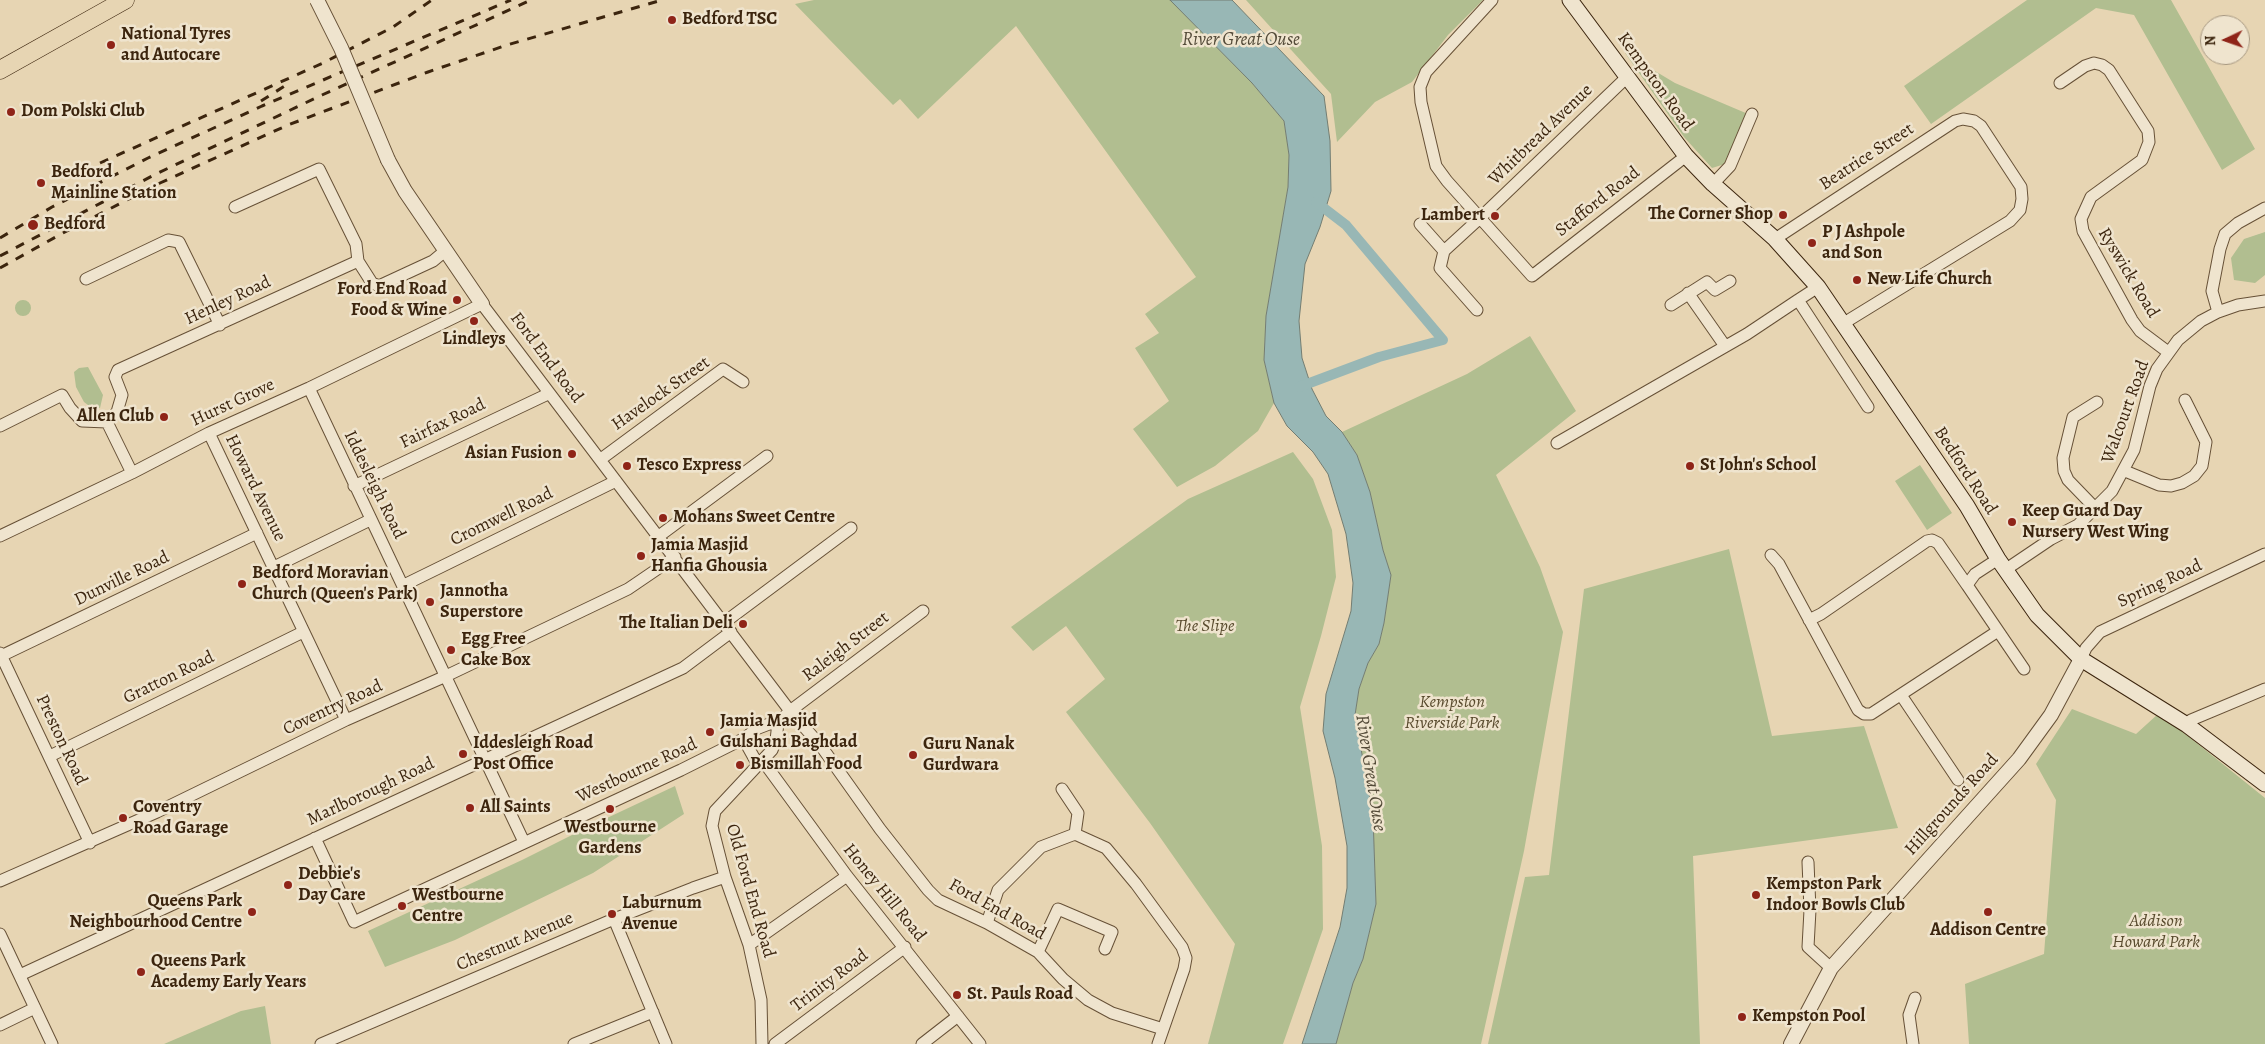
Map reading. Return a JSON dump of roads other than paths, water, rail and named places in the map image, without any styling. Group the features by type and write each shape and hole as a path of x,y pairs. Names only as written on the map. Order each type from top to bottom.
{"main road":[{"path":"0,70 125,0"},
{"name":"Kempston Road","path":"1570,0 1607,48 1626,78 1686,156 1713,184"},
{"name":"Bedford Road","path":"1713,184 1775,239 1818,287 1967,506 2001,565 2037,615 2081,659 2187,725 2265,784"}],"street":[{"name":"Ford End Road","path":"317,0 342,48 388,160 405,191 482,304 548,394 601,459 790,711 821,746 880,829 928,890 938,900 987,923 1038,952 1063,979 1088,1000 1112,1013 1163,1029"},
{"path":"1480,218 1436,166 1421,102 1420,87 1426,72 1478,13 1492,0"},
{"name":"Ryswick Road","path":"2060,83 2085,66 2102,65 2109,70 2148,131 2149,142 2142,160 2091,198 2081,218 2083,231 2132,320 2140,331 2168,352"},
{"path":"2075,73 2082,82"},
{"name":"Whitbread Avenue","path":"1444,251 1626,78"},
{"path":"1713,184 1730,166 1752,114"},
{"name":"Beatrice Street","path":"1775,239 1955,121 1963,119 1974,121 1981,126 2021,187 2022,199 2020,210 2010,221 1844,323"},
{"name":"Stafford Road","path":"1480,218 1532,276 1686,156"},
{"path":"235,207 319,169 356,244 358,261 372,283 379,286 432,261 446,251"},
{"path":"2218,312 2212,291 2220,249 2226,234 2238,223 2265,208"},
{"path":"1420,224 1444,251 1440,268 1477,310"},
{"path":"86,279 168,240 179,242 220,325"},
{"name":"Henley Road","path":"107,422 118,412 122,395 115,376 118,370 358,261"},
{"path":"1671,305 1706,282 1715,290 1730,280"},
{"path":"1557,443 1594,424 1726,346 1818,287"},
{"path":"1688,293 1726,346"},
{"path":"1798,300 1868,407"},
{"name":"Walcourt Road","path":"1968,584 1975,574 2001,565 2078,525 2096,509 2112,491 2125,471 2134,450 2150,386 2168,352 2178,340 2201,322 2218,312 2238,305 2265,301"},
{"name":"Hurst Grove","path":"0,536 132,473 209,433 309,388 482,304"},
{"name":"Havelock Street","path":"601,459 722,369 743,382"},
{"name":"Iddesleigh Road","path":"309,388 370,520 404,585 524,842"},
{"name":"Fairfax Road","path":"354,486 548,394"},
{"path":"0,426 62,395 70,408 82,421 107,422 132,473"},
{"path":"2125,471 2159,485 2171,486 2182,483 2194,476 2202,466 2206,453 2206,442 2185,400"},
{"path":"2096,509 2068,480 2064,471 2063,458 2073,417 2087,413 2097,402"},
{"name":"Howard Avenue","path":"209,433 346,720"},
{"path":"659,536 767,456"},
{"name":"Cromwell Road","path":"404,585 616,481"},
{"path":"274,567 370,520"},
{"path":"724,622 851,528"},
{"name":"Dunville Road","path":"1,655 257,533"},
{"path":"1809,620 1821,614 1927,541 1938,543 1968,584 2024,669"},
{"name":"Spring Road","path":"2081,659 2086,648 2100,632 2265,554"},
{"path":"1789,556 1775,559 1858,710 1864,714 1871,714 1998,631"},
{"name":"Coventry Road","path":"0,881 90,843 346,720 446,676 628,589 675,557"},
{"name":"Raleigh Street","path":"790,711 923,611"},
{"name":"Gratton Road","path":"50,756 303,632"},
{"name":"Marlborough Road","path":"20,975 683,668 731,632"},
{"name":"Preston Road","path":"1,655 90,843"},
{"name":"Hillgrounds Road","path":"1791,1044 1831,968 2020,759 2051,715 2081,659"},
{"path":"2187,725 2191,720 2265,690"},
{"path":"1901,695 1958,780"},
{"path":"761,763 748,747 746,738 756,730 769,724 778,723 790,711"},
{"name":"Old Ford End Road","path":"762,1044 761,1000 749,945 712,834 712,816 772,750 776,740 778,723"},
{"name":"Westbourne Road","path":"315,838 354,922 746,738"},
{"name":"Honey Hill Road","path":"761,763 847,876 980,1044"},
{"path":"1062,790 1078,813 1075,834"},
{"path":"987,923 998,890 1041,847 1075,834 1106,848 1136,884 1182,947 1186,958 1184,969 1158,1044"},
{"path":"1808,862 1810,910 1808,947 1831,968"},
{"path":"749,945 847,876"},
{"name":"Chestnut Avenue","path":"326,1043 614,919 726,877"},
{"path":"1038,952 1058,909 1112,932 1105,950"},
{"path":"614,919 666,1044"},
{"path":"0,934 52,1044"},
{"name":"Trinity Road","path":"776,1044 905,947"},
{"path":"1913,1044 1909,1015 1915,998"},
{"path":"0,1025 35,1008"},
{"path":"574,1044 653,1012"},
{"path":"922,1044 958,1016"}],"water":[{"name":"River Great Ouse","path":"1170,0 1232,0 1324,96 1330,141 1331,191 1320,227 1305,264 1299,321 1302,358 1312,389 1326,416 1342,432 1357,455 1370,492 1383,550 1391,575 1379,644 1368,663 1359,689 1355,715 1373,816 1376,904 1363,959 1353,983 1336,1044 1302,1044 1340,927 1347,888 1347,846 1335,778 1323,731 1326,694 1351,611 1353,583 1346,534 1328,474 1313,452 1287,426 1274,403 1264,360 1266,316 1288,187 1289,155 1284,121 1252,83"}],"waterway":[{"path":"1299,387 1379,357 1443,340 1346,225 1316,202"}],"railway":[{"path":"100,163 323,63 393,27 432,0"},
{"path":"0,238 52,207 148,158 262,106 511,0"},
{"path":"0,256 156,174 322,95 531,0"},
{"path":"0,268 160,183 288,125 428,72 507,45 662,0"},
{"path":"261,101 291,82"}],"place":[{"name":"Bedford TSC","path":"672,20"},
{"name":"National Tyres and Autocare","path":"111,45"},
{"name":"Dom Polski Club","path":"11,112"},
{"name":"Bedford Mainline Station","path":"41,183"},
{"name":"The Corner Shop","path":"1783,215"},
{"name":"Lambert","path":"1495,216"},
{"name":"Bedford","path":"33,225"},
{"name":"P J Ashpole and Son","path":"1812,243"},
{"name":"New Life Church","path":"1857,280"},
{"name":"Ford End Road Food & Wine","path":"457,300"},
{"name":"Lindleys","path":"474,321"},
{"name":"Allen Club","path":"164,417"},
{"name":"Asian Fusion","path":"572,454"},
{"name":"Tesco Express","path":"627,466"},
{"name":"St John's School","path":"1690,466"},
{"name":"Mohans Sweet Centre","path":"663,518"},
{"name":"Keep Guard Day Nursery West Wing","path":"2012,522"},
{"name":"Jamia Masjid Hanfia Ghousia","path":"641,556"},
{"name":"Bedford Moravian Church (Queen's Park)","path":"242,584"},
{"name":"Jannotha Superstore","path":"430,602"},
{"name":"The Italian Deli","path":"743,624"},
{"name":"Egg Free Cake Box","path":"451,650"},
{"name":"Jamia Masjid Gulshani Baghdad","path":"710,732"},
{"name":"Iddesleigh Road Post Office","path":"463,754"},
{"name":"Guru Nanak Gurdwara","path":"913,755"},
{"name":"Bismillah Food","path":"740,765"},
{"name":"All Saints","path":"470,808"},
{"name":"Westbourne Gardens","path":"610,809"},
{"name":"Coventry Road Garage","path":"123,818"},
{"name":"Debbie's Day Care","path":"288,885"},
{"name":"Kempston Park Indoor Bowls Club","path":"1756,895"},
{"name":"Westbourne Centre","path":"402,906"},
{"name":"Queens Park Neighbourhood Centre","path":"252,912"},
{"name":"Addison Centre","path":"1988,912"},
{"name":"Laburnum Avenue","path":"612,914"},
{"name":"Queens Park Academy Early Years","path":"141,972"},
{"name":"St. Pauls Road","path":"957,995"},
{"name":"Kempston Pool","path":"1742,1017"}],"park label":[{"name":"The Slipe","path":"1205,627"},
{"name":"Kempston Riverside Park","path":"1452,713"},
{"name":"Addison Howard Park","path":"2156,932"}]}
